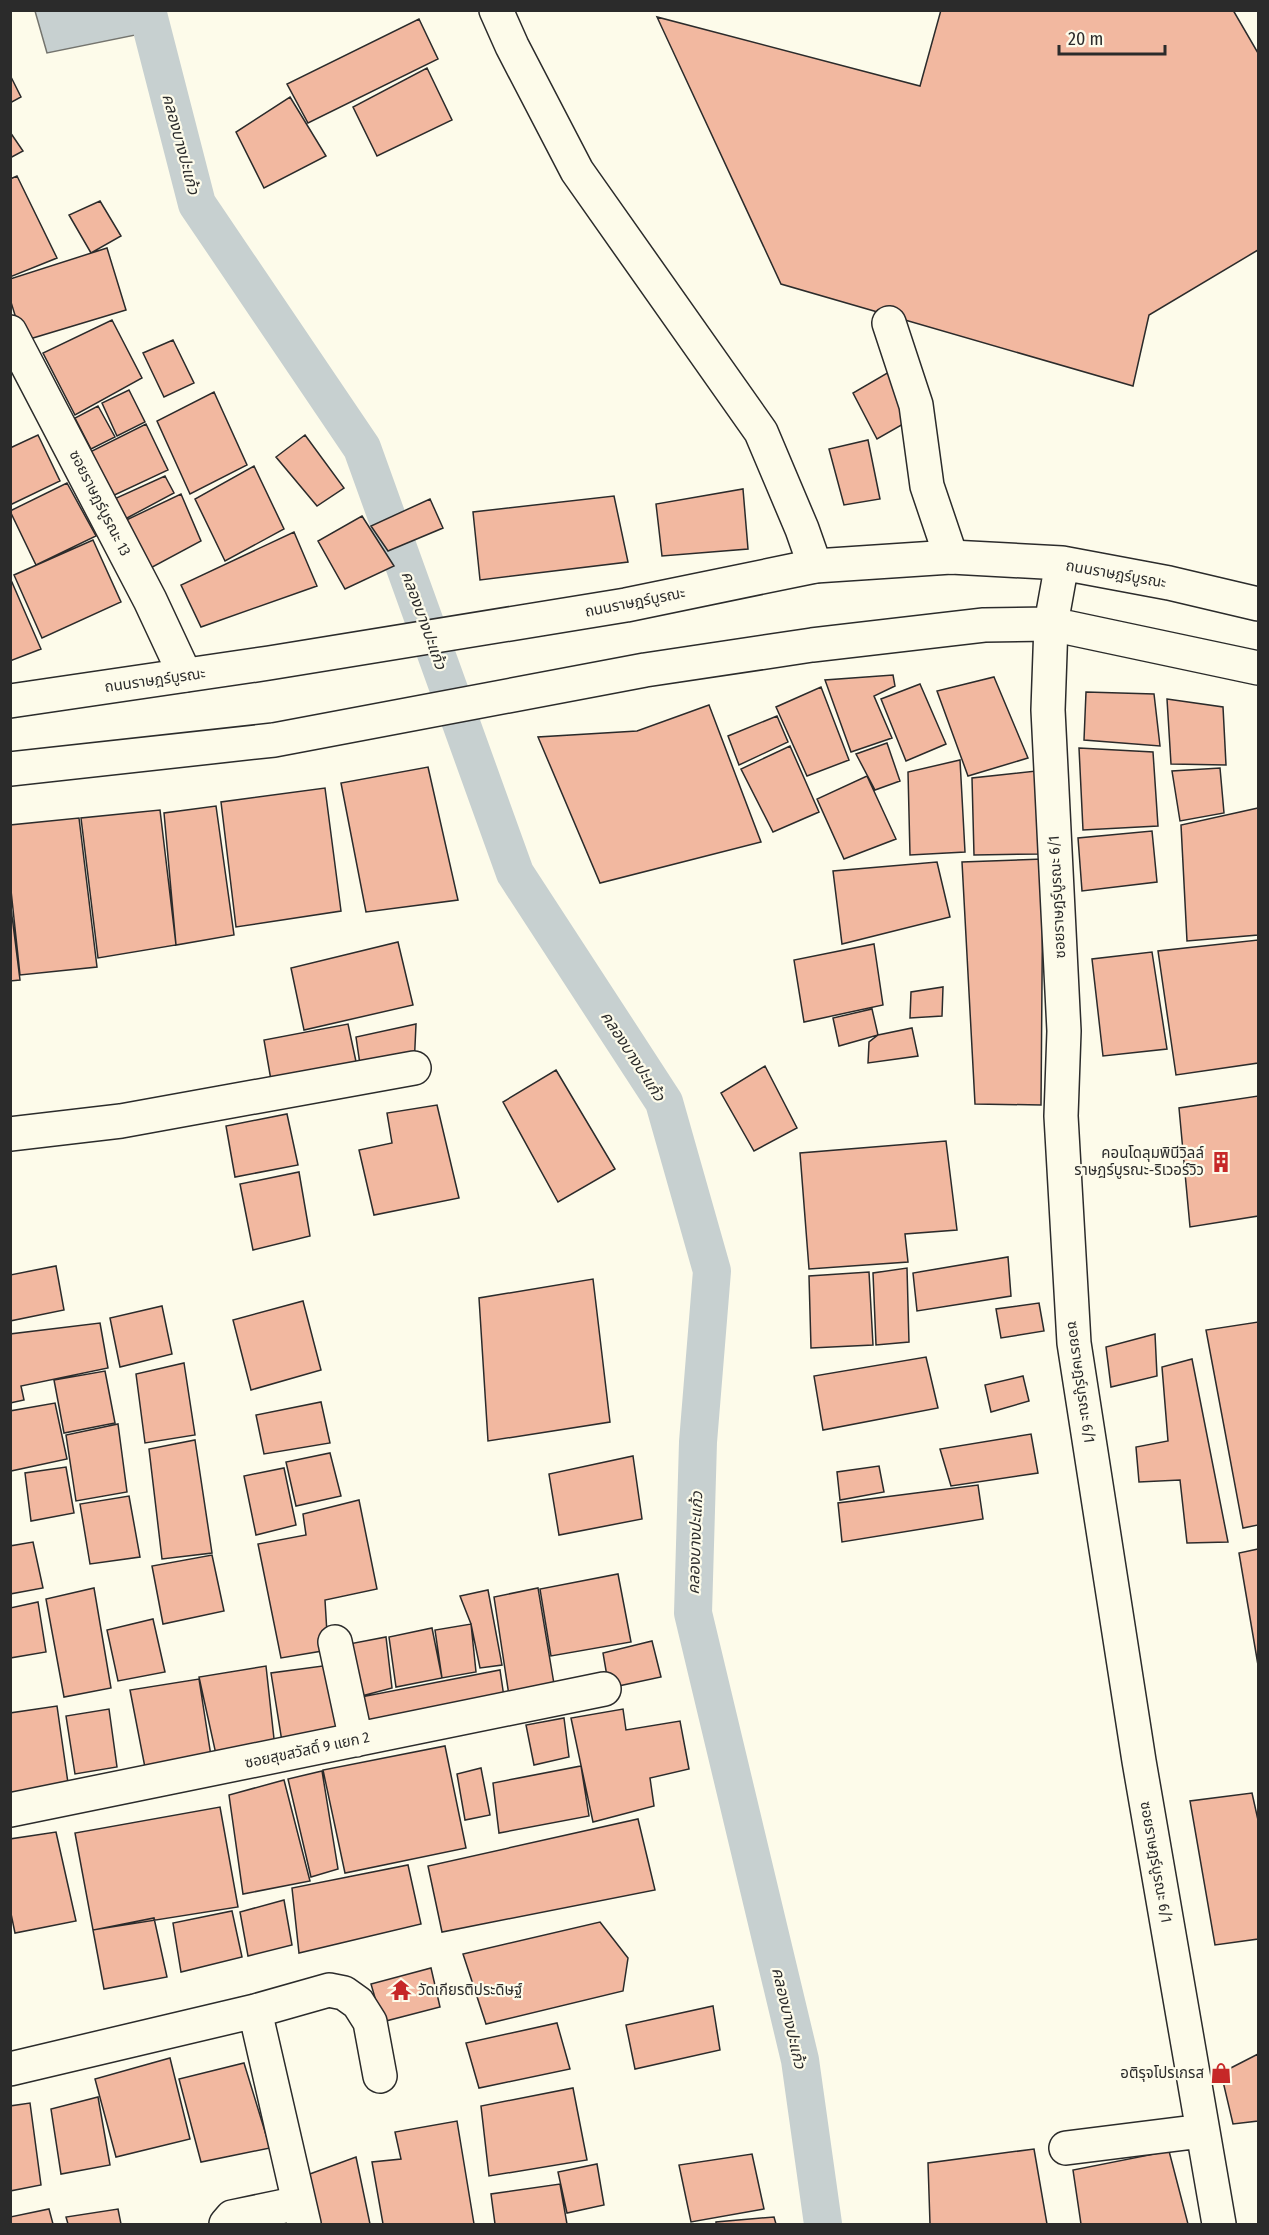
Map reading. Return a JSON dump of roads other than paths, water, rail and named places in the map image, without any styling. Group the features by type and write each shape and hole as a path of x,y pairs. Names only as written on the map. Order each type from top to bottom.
{"street":[{"path":"496,10 512,46 577,171 761,432 815,566"},
{"path":"889,323 916,405 927,486 951,557"},
{"name":"ซอยราษฎร์บูรณะ 13","path":"10,332 150,600 185,675"},
{"name":"ถนนราษฎร์บูรณะ","path":"10,701 269,663 626,605 815,566 951,557 1062,563 1169,583 1258,604"},
{"name":"ซอยราษฎร์บูรณะ 6/1","path":"1062,563 1051,624 1048,710 1064,1031 1060,1116 1074,1343 1139,1761 1219,2224"},
{"path":"10,770 274,740 645,670 812,645 984,625 1051,624 1258,668"},
{"path":"10,1134 121,1121 414,1068"},
{"path":"335,1642 356,1740"},
{"name":"ซอยสุขสวัสดิ์ 9 แยก 2","path":"10,1810 604,1689"},
{"path":"10,2069 255,2011 329,1990 344,1993 358,2003 370,2022 380,2076"},
{"path":"226,2224 232,2217 302,2214 255,2011"},
{"path":"1066,2148 1202,2131"}],"waterway":[{"name":"คลองบางปะแก้ว","path":"147,10 197,204 362,448 515,873 664,1102 712,1271 698,1442 693,1613 800,2060 823,2224"}],"place":[{"name":"คอนโดลุมพินีวิลล์ ราษฎร์บูรณะ-ริเวอร์วิว","path":"1221,1162"},
{"name":"วัดเกียรติประดิษฐ์","path":"401,1990"},
{"name":"อติรุจโปรเกรส","path":"1221,2073"}]}
